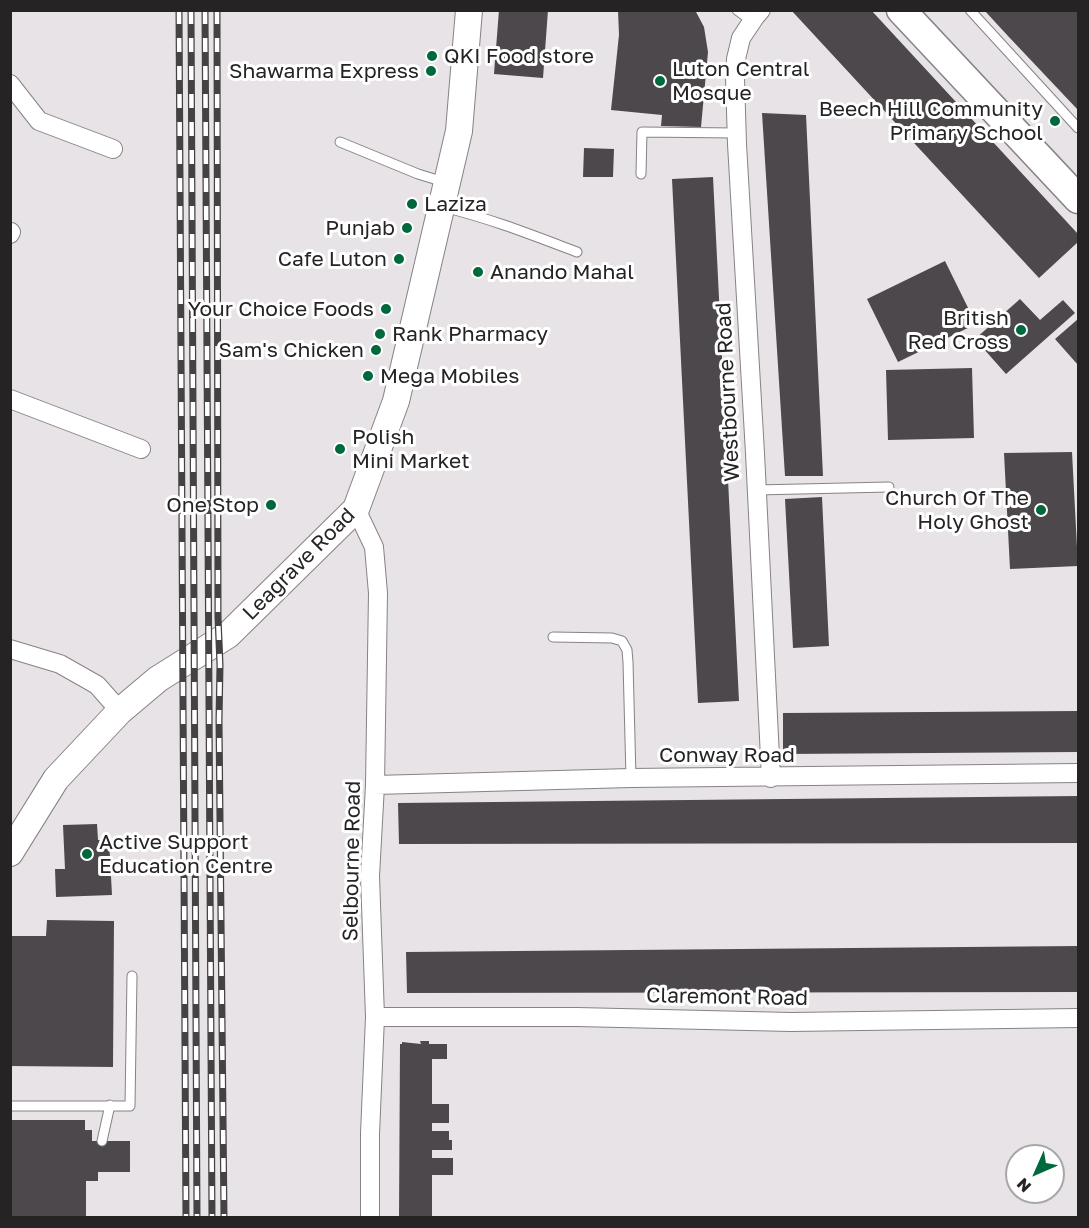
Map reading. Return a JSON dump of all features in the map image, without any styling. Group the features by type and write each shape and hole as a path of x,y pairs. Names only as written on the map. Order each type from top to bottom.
{"main road":[{"name":"Leagrave Road","path":"10,853 56,779 120,711 158,679 228,635 356,508 396,401 459,131 470,10"},
{"path":"901,10 1077,194"}],"street":[{"name":"Westbourne Road","path":"757,16 741,38 736,59 736,133 771,778"},
{"path":"10,84 39,120 112,149"},
{"path":"10,399 141,449"},
{"name":"Selbourne Road","path":"356,508 374,547 378,593 375,784 370,876 375,1017 370,1134 370,1218"},
{"path":"10,649 60,663 97,685 120,711"},
{"name":"Conway Road","path":"375,784 631,778 1078,773"},
{"name":"Claremont Road","path":"375,1017 577,1017 791,1022 1078,1018"}],"lane":[{"path":"737,10 757,16"},
{"path":"970,10 1078,128"},
{"path":"641,174 642,132 736,133"},
{"path":"340,142 418,174 472,214 516,228 577,252"},
{"path":"756,490 889,487"},
{"path":"553,637 612,638 622,641 627,650 631,778"},
{"path":"10,1106 130,1106 132,976"},
{"path":"102,1141 110,1105"}],"building":[{"path":"499,10 548,10 543,78 494,74"},
{"name":"Luton Central Mosque","path":"618,10 695,10 704,27 708,52 701,127 661,126 662,115 611,110 619,35"},
{"path":"791,10 871,10 1078,234 1078,242 1039,278"},
{"path":"984,10 1078,10 1078,110 1008,36"},
{"path":"762,113 806,115 823,476 785,476"},
{"path":"584,148 614,149 613,177 583,177"},
{"path":"713,177 739,701 698,703 672,179"},
{"path":"945,261 976,324 898,362 867,299"},
{"name":"British Red Cross","path":"1020,299 1040,320 1063,300 1075,313 1006,374 975,339"},
{"path":"1078,319 1078,365 1055,339"},
{"path":"972,368 974,438 888,440 886,370"},
{"name":"Church Of The Holy Ghost","path":"1072,452 1078,566 1010,569 1004,453"},
{"path":"822,497 829,646 793,648 785,499"},
{"path":"1078,711 1078,752 783,754 783,713"},
{"path":"1078,796 1078,843 399,844 398,803"},
{"name":"Active Support Education Centre","path":"97,824 98,840 109,840 112,895 56,897 55,869 65,869 63,825"},
{"path":"47,920 114,921 113,1067 10,1066 10,936 46,936"},
{"path":"1078,946 1078,992 407,993 406,952"},
{"path":"420,1041 429,1041 429,1044 447,1044 447,1059 432,1059 432,1104 449,1104 449,1123 432,1123 432,1131 449,1131 452,1150 432,1150 432,1158 453,1158 453,1175 432,1175 432,1218 399,1218 400,1044 402,1042 421,1044"},
{"path":"10,1120 85,1120 85,1130 92,1130 92,1141 130,1141 130,1172 98,1172 98,1181 86,1181 86,1218 10,1218"}],"railway":[{"path":"179,10 186,1218"},
{"path":"191,10 197,1218"},
{"path":"205,10 212,1218"},
{"path":"217,10 218,617 224,1218"}],"place":[{"name":"QKI Food store","path":"432,56"},
{"name":"Shawarma Express","path":"431,71"},
{"name":"Luton Central Mosque","path":"660,81"},
{"name":"Beech Hill Community Primary School","path":"1055,121"},
{"name":"Laziza","path":"412,204"},
{"name":"Punjab","path":"407,228"},
{"name":"Cafe Luton","path":"399,259"},
{"name":"Anando Mahal","path":"478,272"},
{"name":"Your Choice Foods","path":"386,309"},
{"name":"British Red Cross","path":"1021,330"},
{"name":"Rank Pharmacy","path":"380,334"},
{"name":"Sam's Chicken","path":"376,350"},
{"name":"Mega Mobiles","path":"368,376"},
{"name":"Polish Mini Market","path":"340,449"},
{"name":"One Stop","path":"271,505"},
{"name":"Church Of The Holy Ghost","path":"1041,510"},
{"name":"Active Support Education Centre","path":"87,854"}]}
